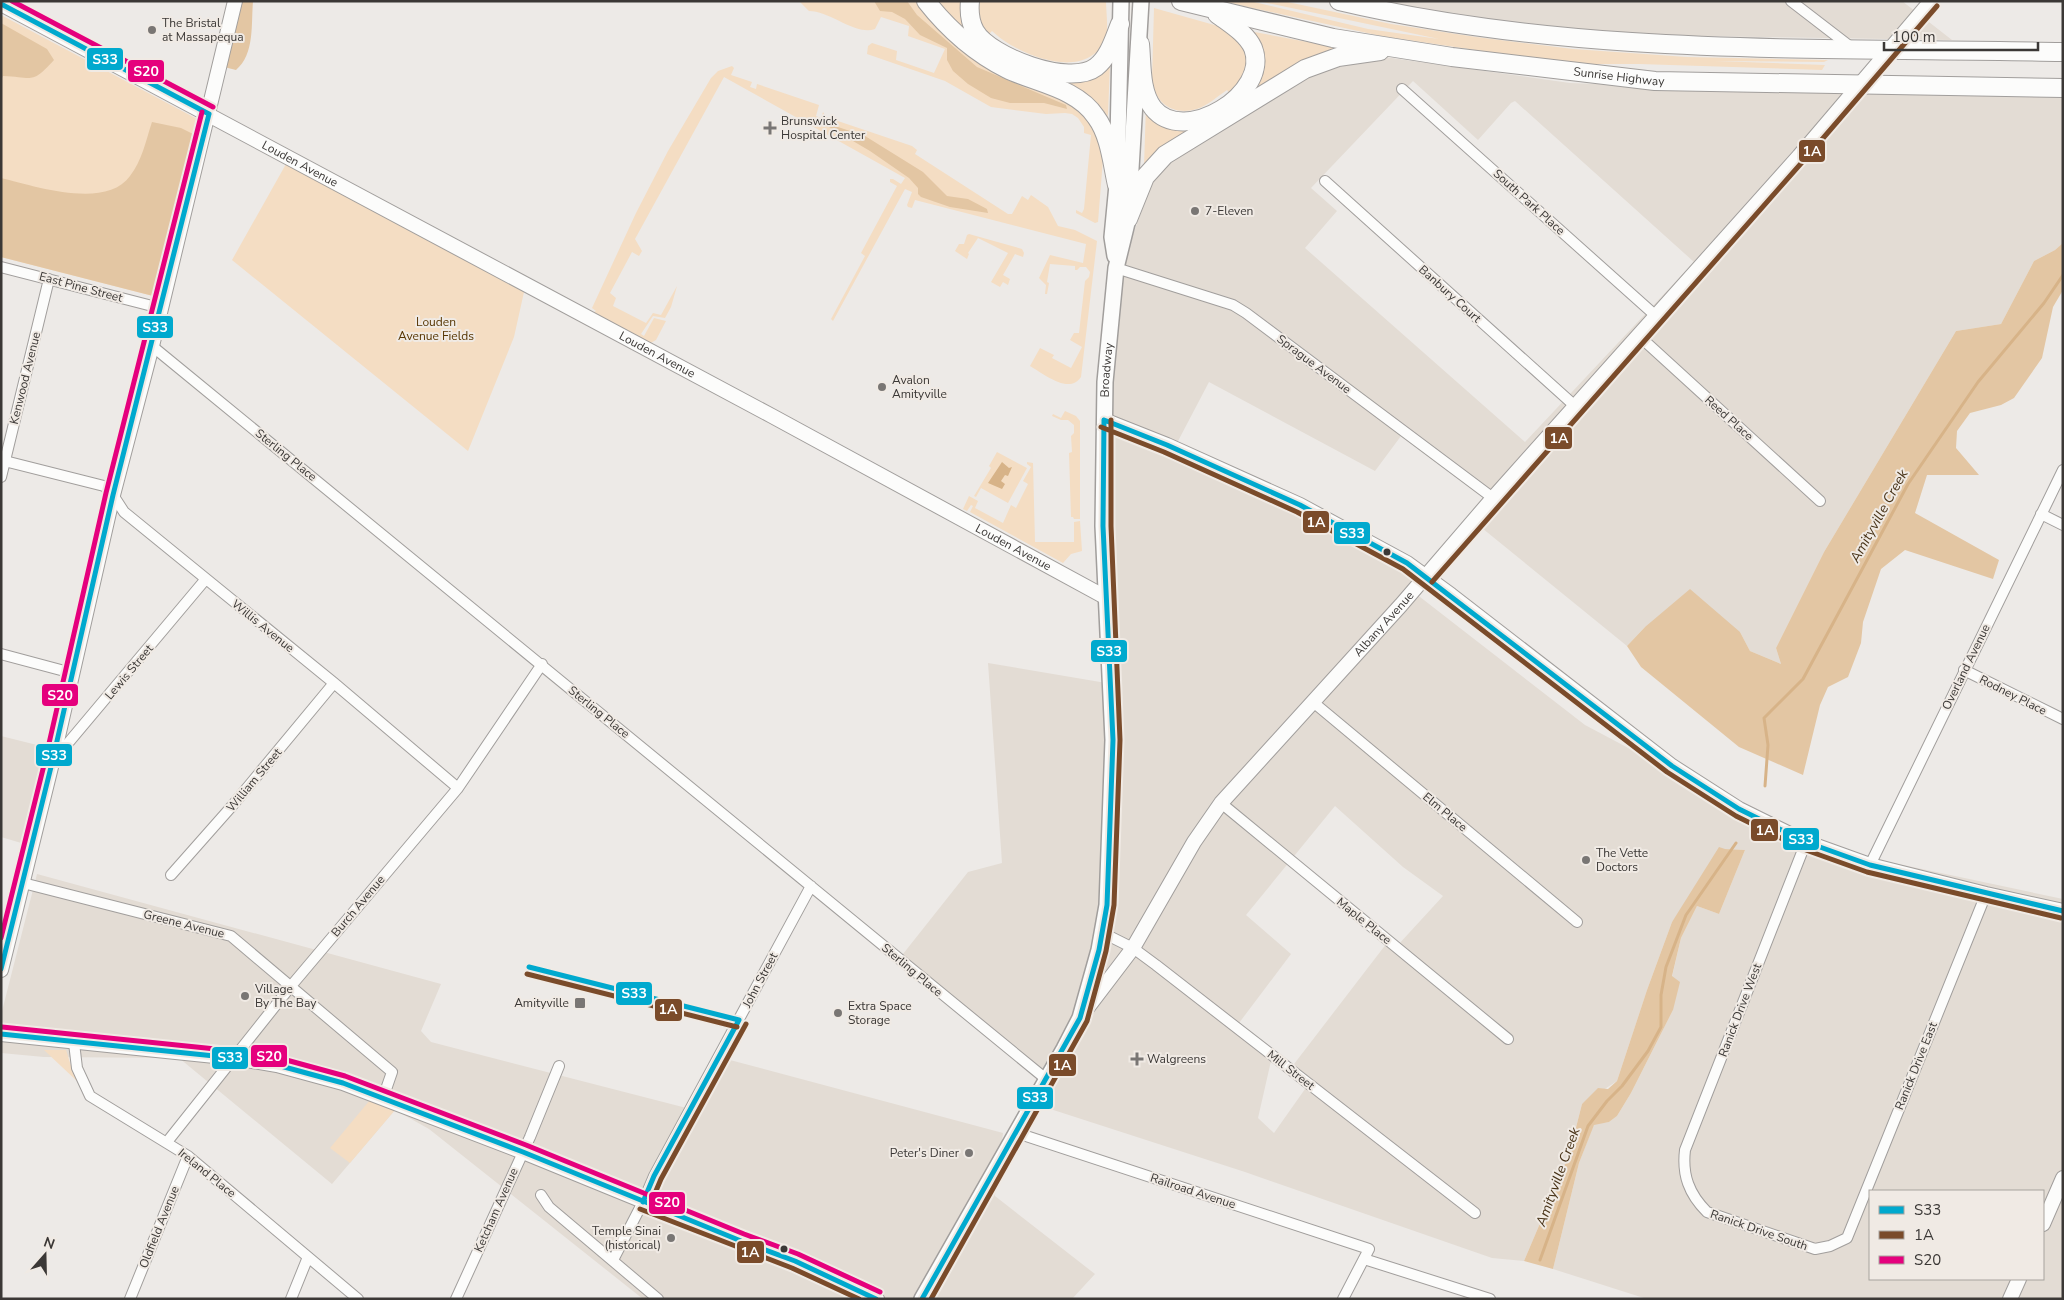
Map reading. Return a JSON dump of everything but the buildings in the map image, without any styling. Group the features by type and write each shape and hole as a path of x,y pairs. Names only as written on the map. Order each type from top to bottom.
{"highway":[{"path":"926,1 942,21 968,45 985,57 1027,78 1070,94 1084,103 1103,127 1117,186"},
{"path":"970,1 971,20 975,32 985,43 1006,56 1042,70 1065,74 1081,73 1095,68 1111,48 1120,21"},
{"name":"Sunrise Highway","path":"1181,1 1334,38 1554,71 1655,81 2063,88"},
{"path":"1338,1 1391,14 1510,32 1654,45 2063,52"},
{"path":"1374,1 1391,14"},
{"path":"1140,44 1143,81 1153,107 1158,113 1177,122 1200,119 1226,106 1244,91 1253,76 1255,66 1255,57 1248,40 1213,10"},
{"path":"1128,219 1145,177 1164,155 1305,68 1338,57 1396,48"}],"main road":[{"path":"1,970 52,763 113,495 209,114 234,1"},
{"name":"Broadway","path":"1116,268 1112,237 1117,186 1120,1"},
{"name":"Broadway","path":"922,1299 1080,1018 1103,933 1110,851 1113,740 1102,526 1105,382 1116,268 1128,219 1140,44 1141,1"},
{"name":"Albany Avenue","path":"1080,1018 1133,948 1194,842 1221,803 1426,577 1493,498 1862,84 1931,1"},
{"name":"Louden Avenue","path":"1,4 209,114 1105,597"},
{"path":"1104,420 1167,445 1300,505 1407,563 1672,766 1739,809 1806,842 1870,865 2063,911"},
{"path":"1,1034 234,1058 277,1065 343,1082 795,1261 877,1299"},
{"path":"2044,1222 2063,1178"},
{"path":"2010,1299 2018,1280"}],"street":[{"path":"1791,1 1853,49"},
{"name":"South Park Place","path":"1402,89 1656,316"},
{"name":"Banbury Court","path":"1325,181 1575,406"},
{"name":"East Pine Street","path":"1,266 160,308"},
{"name":"Sprague Avenue","path":"1116,268 1233,305 1493,498"},
{"name":"Kenwood Avenue","path":"1,477 3,461 49,279"},
{"name":"Reed Place","path":"1638,335 1820,501"},
{"name":"Sterling Place","path":"152,346 1046,1079"},
{"name":"Willis Avenue","path":"3,461 104,486 113,495 124,512 205,580 334,683 458,788"},
{"name":"Overland Avenue","path":"1870,865 2063,470"},
{"path":"2041,514 2063,525"},
{"name":"Lewis Street","path":"52,763 205,580"},
{"path":"1,654 72,672"},
{"name":"Burch Avenue","path":"167,1142 291,986 458,788 542,664"},
{"name":"Rodney Place","path":"1964,670 2063,720"},
{"name":"William Street","path":"171,875 232,806 334,683"},
{"name":"Elm Place","path":"1313,702 1577,922"},
{"name":"Maple Place","path":"1221,803 1508,1039"},
{"name":"Ranick Drive West","path":"1687,1180 1683,1168 1685,1150 1806,842"},
{"name":"Greene Avenue","path":"23,883 231,936 392,1072 383,1098"},
{"name":"John Street","path":"613,1260 643,1202 654,1176 811,886"},
{"name":"Ranick Drive East","path":"1848,1238 1986,894"},
{"name":"Mill Street","path":"1103,933 1133,948 1475,1213"},
{"name":"Ireland Place","path":"74,1043 77,1068 90,1096 188,1156 358,1299"},
{"name":"Ketcham Avenue","path":"456,1299 523,1152 559,1066"},
{"name":"Railroad Avenue","path":"1017,1133 1369,1249 1364,1259"},
{"name":"Oldfield Avenue","path":"130,1299 188,1156"},
{"name":"Ranick Drive South","path":"1687,1180 1694,1199 1707,1212 1815,1249 1830,1246 1848,1238"},
{"path":"541,1195 549,1207 658,1299"},
{"path":"291,1299 308,1257"},
{"path":"1343,1299 1364,1259 1490,1299"}],"shaded area":[{"path":"235,1 253,1 249,47 246,56 236,70 220,66"},
{"path":"874,1 907,1 917,15 977,67 1066,105 1067,109 1044,103 1010,103 991,98 968,84 953,71 947,60 947,48 920,35 905,19 892,12 880,11"},
{"path":"1382,1 1902,1 1952,40 1626,35 1390,7"},
{"path":"1,23 47,49 54,60 41,73 32,78 3,76 1,80"},
{"path":"1384,57 1570,83 1758,90 2063,96 2063,243 2055,250 2034,261 2001,324 1956,331 1824,552 1776,648 1781,664 1750,651 1740,632 1645,627 1627,646 1477,524 1494,506 1401,436 1375,471 1209,382 1177,443 1426,572 1411,590 1585,725 1768,822 1823,848 2063,899 2063,1299 1647,1299 1553,1269 1579,1163 1594,1124 1609,1122 1617,1116 1631,1093 1673,1010 1672,977 1681,938 1697,906 1719,914 1745,850 1725,849 1672,922 1617,1081 1582,1104 1569,1155 1524,1261 1492,1258 1245,1172 1038,1105 1049,1084 903,954 968,872 1002,863 988,663 1118,685 1111,411 1122,264 1157,170 1313,73","holes":["1413,81 1478,140 1511,103 1515,101 1694,262 1525,442 1305,248 1337,211 1311,188","1335,806 1403,867 1443,896 1398,945 1390,939 1291,1068 1310,1082 1274,1133 1258,1118 1271,1061 1233,1031 1291,954 1246,915"]},
{"path":"152,122 181,128 197,136 157,297 1,257 1,178 69,193 87,194 104,192 119,186 130,176 138,164"},
{"path":"835,126 865,136 923,172 947,196 968,199 987,209 988,213 950,207 921,197 918,194 918,188 909,178 870,151 829,127"},
{"path":"2063,243 2063,290 2053,307 2042,358 2014,398 2001,405 1970,413 1957,431 1956,448 1979,475 1927,475 1915,513 1999,560 1993,579 1905,550 1881,569 1863,622 1861,643 1848,677 1828,687 1820,705 1803,775 1739,747 1641,667 1627,646 1645,627 1690,589 1740,632 1750,651 1781,664 1776,648 1824,552 1956,331 2001,324 2034,261 2055,250"},
{"path":"1002,462 1009,468 1012,467 1008,476 1005,475 1001,481 1005,484 1002,489 988,483"},
{"path":"1,736 49,748 28,845 1,837"},
{"path":"1719,847 1745,850 1719,914 1697,906 1681,938 1672,976 1680,982 1673,1010 1631,1093 1617,1116 1609,1122 1594,1125 1579,1163 1553,1269 1524,1261 1569,1155 1582,1104 1598,1088 1608,1089 1617,1081 1672,922"},
{"path":"37,874 441,984 421,1031 431,1042 702,1112 730,1060 1003,1133 995,1196 1095,1274 1072,1299 643,1299 429,1129 395,1110 332,1184 179,1058 44,1057 1,1053 1,1015"}],"green space":[{"path":"799,1 921,1 1049,91 1078,108 1099,138 1103,159 1098,222 1095,223 1076,213 1076,210 1082,213 1084,209 1091,135 1084,133 1084,127 1078,118 1072,114 1065,113 1046,114 991,107 945,81 867,54 868,46 872,43 897,51 896,60 934,73 945,49 908,36 909,26 881,17 875,29 860,29 826,15 809,11"},
{"path":"933,1 965,1 968,29 962,33"},
{"path":"976,1 1106,1 1107,26 1105,40 1095,53 1082,60 1067,62 1050,61 1033,56 1017,49 992,31 988,35 977,21"},
{"path":"1221,1 1250,1 1368,29 1439,39 1258,1 1283,1 1391,24 1573,49 1687,57 1828,60 1824,62 1715,61 1825,65 1822,70 1587,64 1516,56 1381,36"},
{"path":"1154,8 1225,28 1246,50 1247,73 1230,94 1227,90 1205,106 1189,111 1173,109 1161,102 1152,80"},
{"path":"1,15 201,121 157,297 1,257"},
{"path":"1249,31 1345,49 1262,89 1255,81"},
{"path":"1110,64 1108,114 1106,121 1060,83 1061,79"},
{"path":"732,66 734,68 731,75 752,82 750,87 756,89 757,84 819,105 816,116 821,118 823,112 826,117 912,146 917,150 915,154 1008,214 1012,214 1022,196 1028,200 1031,195 1048,207 1058,226 1075,230 1097,241 1081,377 1076,382 1063,384 1030,366 1040,348 1054,355 1052,358 1071,368 1082,347 1070,340 1074,333 1079,333 1085,281 1089,277 1090,272 1086,267 1080,267 1075,270 1075,266 1050,264 1047,294 1045,294 1046,285 1039,278 1050,255 1083,263 1086,244 915,200 912,208 908,207 912,192 905,189 833,321 831,319 865,256 861,253 897,186 890,182 890,179 901,184 905,178 724,77 635,239 642,251 639,256 632,252 610,293 616,298 613,306 646,323 653,313 661,315 677,286 671,307 665,318 653,316 641,334 644,336 654,318 666,321 656,340 649,344 592,313 596,311 592,308 636,213 668,151 711,78 718,71"},
{"path":"1146,106 1198,127 1184,132 1184,138 1144,166"},
{"name":"Louden Avenue Fields","path":"286,164 524,292 514,337 468,451 232,260"},
{"path":"969,234 1022,249 1023,257 1015,254 1003,275 1010,279 1008,285 1003,282 1000,287 991,282 1008,253 978,238 968,253 967,259 955,251 959,244 964,244"},
{"path":"1065,411 1076,416 1080,421 1080,519 1071,517 1069,453 1072,452 1071,436 1074,433 1074,425 1068,420 1061,420 1052,416 1053,414 1061,418"},
{"path":"997,452 1027,468 1008,503 981,488 976,497 974,496 991,468 989,466"},
{"path":"1027,462 1033,463 1035,542 1074,542 1074,522 1080,521 1082,551 1071,554 1063,563 970,512 973,506 971,505 967,511 963,509 969,496 978,501 975,508 1003,523 1011,505 1016,508 1028,484 1023,481 1031,467"},
{"path":"44,1050 66,1050 73,1072 79,1083"},
{"path":"370,1100 395,1110 350,1163 330,1148"}],"waterway":[{"name":"Amityville Creek","path":"1765,786 1768,745 1764,718 1803,679 1908,484 1978,382 2044,303 2063,275"},
{"name":"Amityville Creek","path":"1540,1260 1588,1126 1607,1101 1622,1086 1648,1051 1661,1027 1661,995 1666,967 1686,915 1736,843"}],"transit line":[{"name":"S20","path":"12,1 213,107"},
{"name":"S33","path":"1,4 209,114"},
{"name":"1A","path":"1432,582 1812,151 1937,6"},
{"name":"S20","path":"1,938 45,761 106,493 202,112"},
{"name":"S33","path":"1,969 52,763 113,495 209,114"},
{"name":"S33","path":"1104,420 1167,445 1300,505 1407,563 1672,766 1739,809 1806,842 1870,865 2063,911"},
{"name":"S33","path":"922,1299 1080,1018 1099,950 1107,905 1113,740 1103,526 1104,420"},
{"name":"1A","path":"931,1299 1087,1021 1106,951 1114,905 1120,740 1111,526 1111,420"},
{"name":"1A","path":"1101,427 1164,452 1297,512 1403,569 1667,772 1736,816 1803,849 1867,872 2061,918"},
{"name":"S33","path":"529,967 739,1020"},
{"name":"1A","path":"527,974 737,1027"},
{"name":"S33","path":"643,1202 654,1176 739,1020"},
{"name":"1A","path":"650,1205 661,1179 746,1024"},
{"name":"S20","path":"2,1027 235,1051 279,1058 345,1076 526,1145 744,1234 798,1254 880,1292"},
{"name":"S33","path":"1,1034 234,1058 277,1065 343,1083 523,1152 741,1241 795,1261 876,1299"},
{"name":"1A","path":"640,1209 792,1268 859,1299"}],"place":[{"name":"The Bristal at Massapequa","path":"152,30"},
{"name":"Brunswick Hospital Center","path":"770,128"},
{"name":"7-Eleven","path":"1195,211"},
{"name":"Avalon Amityville","path":"882,387"},
{"name":"The Vette Doctors","path":"1586,860"},
{"name":"Village By The Bay","path":"245,996"},
{"name":"Amityville","path":"580,1003"},
{"name":"Extra Space Storage","path":"838,1013"},
{"name":"Walgreens","path":"1137,1059"},
{"name":"Peter's Diner","path":"969,1153"},
{"name":"Temple Sinai (historical)","path":"671,1238"}]}
